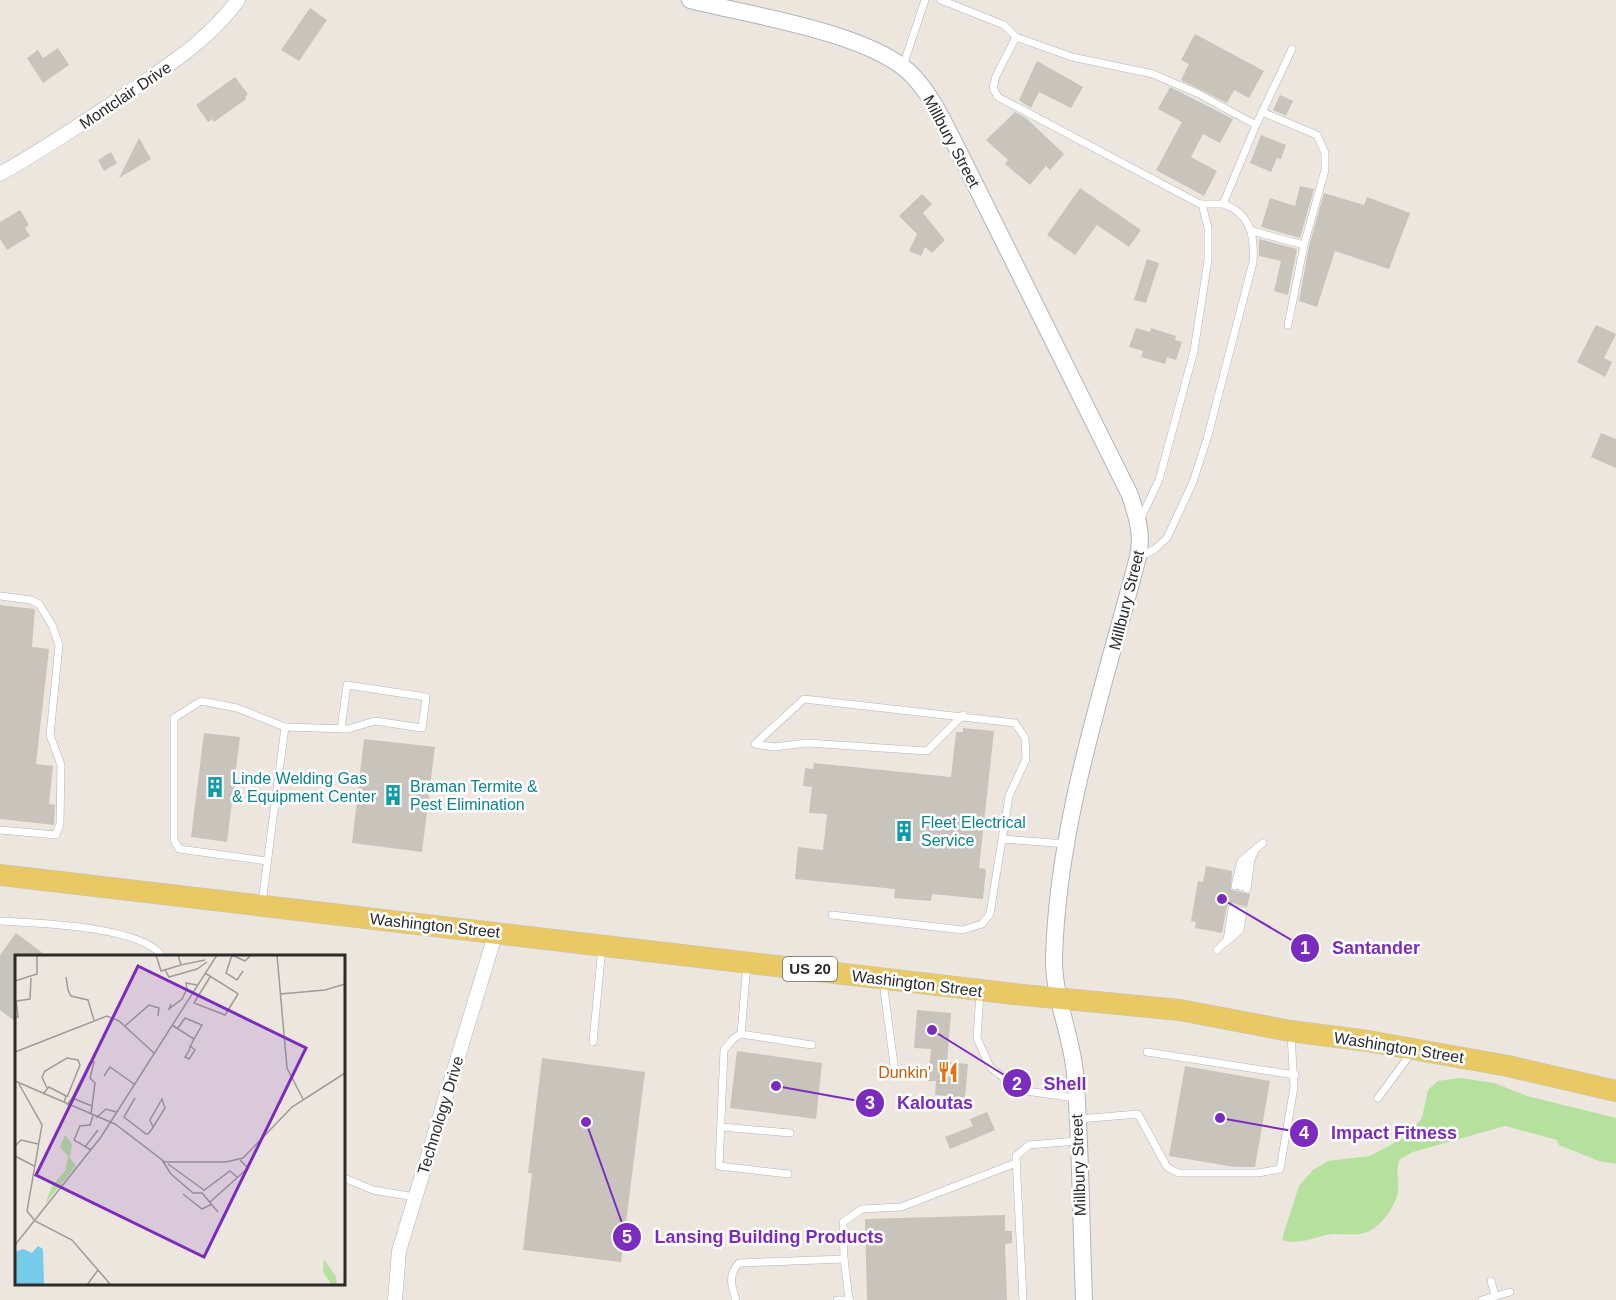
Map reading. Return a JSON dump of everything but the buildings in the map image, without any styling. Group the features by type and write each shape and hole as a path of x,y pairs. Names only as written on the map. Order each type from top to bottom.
{"main road":[{"name":"Washington Street","path":"0,875 980,990 1180,1010 1290,1031 1414,1049 1508,1066 1616,1091"}],"street":[{"name":"Montclair Drive","path":"0,174 61,138 184,55 213,31 238,0"},
{"name":"Millbury Street","path":"690,0 844,38 881,52 903,66 925,91 958,150 1130,495 1139,522 1141,535 1138,557 1066,844 1054,951 1059,999 1075,1072 1084,1300"},
{"name":"Technology Drive","path":"395,1300 399,1251 496,932"}],"lane":[{"path":"903,66 925,0"},
{"path":"941,0 1004,25 1016,37 1072,57 1153,74 1197,93 1256,124"},
{"path":"1016,37 996,76 993,88 998,97 1202,204 1223,204 1240,213 1252,231 1253,261 1198,469 1167,538 1155,549 1138,557"},
{"path":"1223,204 1256,124 1292,49"},
{"path":"1262,112 1312,132 1323,144 1325,170 1305,245 1288,325"},
{"path":"1139,522 1159,480 1194,351 1208,261 1209,228 1202,204"},
{"path":"1252,231 1305,245"},
{"path":"0,596 31,600 39,604 52,625 59,645 50,735 61,765 60,825 56,835 0,830"},
{"path":"267,861 179,849 174,840 174,718 201,700 237,708 285,727 341,729 375,721 422,728 426,697 347,685 341,729"},
{"path":"832,915 963,930 982,924 990,914 1009,796 1026,759 1025,738 1015,723 963,715 804,699 755,744 774,747 807,743 927,751 963,715"},
{"path":"262,906 285,727"},
{"path":"1003,839 1066,844"},
{"path":"1260,845 1251,859 1241,888 1241,861 1249,851 1260,845"},
{"path":"1238,910 1240,930 1220,947 1227,940 1238,910"},
{"path":"0,921 70,926 134,938 158,951 161,955"},
{"path":"593,1042 602,944"},
{"path":"741,1034 747,962"},
{"path":"882,978 895,1072"},
{"path":"980,990 977,1038 990,1067 1019,1090 1075,1098"},
{"path":"1076,1119 1138,1114 1167,1167 1178,1173 1258,1173 1280,1169 1294,1075 1290,1031"},
{"path":"788,1174 719,1166 724,1050 734,1038 741,1034 812,1045"},
{"path":"1378,1098 1414,1049"},
{"path":"1147,1052 1294,1075"},
{"path":"721,1127 790,1133"},
{"path":"1023,1300 1016,1156 1029,1145 1077,1141"},
{"path":"837,1300 850,1299 844,1259 843,1222 862,1209 901,1207 1016,1162"},
{"path":"345,1178 373,1190 416,1197"},
{"path":"736,1300 731,1283 732,1270 739,1263 844,1259"},
{"path":"1491,1281 1495,1296"},
{"path":"1482,1300 1510,1292"}],"green space":[{"path":"1460,1078 1494,1083 1527,1096 1616,1118 1616,1164 1599,1161 1559,1145 1557,1140 1505,1126 1413,1152 1400,1159 1397,1171 1397,1197 1386,1216 1370,1231 1358,1234 1332,1234 1296,1242 1282,1239 1299,1186 1313,1170 1328,1161 1370,1156 1407,1136 1422,1118 1428,1090 1438,1081"}],"place":[{"name":"Linde Welding Gas & Equipment Center","path":"215,787"},
{"name":"Braman Termite & Pest Elimination","path":"393,795"},
{"name":"Fleet Electrical Service","path":"904,831"},
{"name":"Santander","path":"1222,899"},
{"name":"Shell","path":"932,1030"},
{"name":"Dunkin'","path":"948,1072"},
{"name":"Kaloutas","path":"776,1086"},
{"name":"Impact Fitness","path":"1220,1118"},
{"name":"Lansing Building Products","path":"586,1122"}]}
